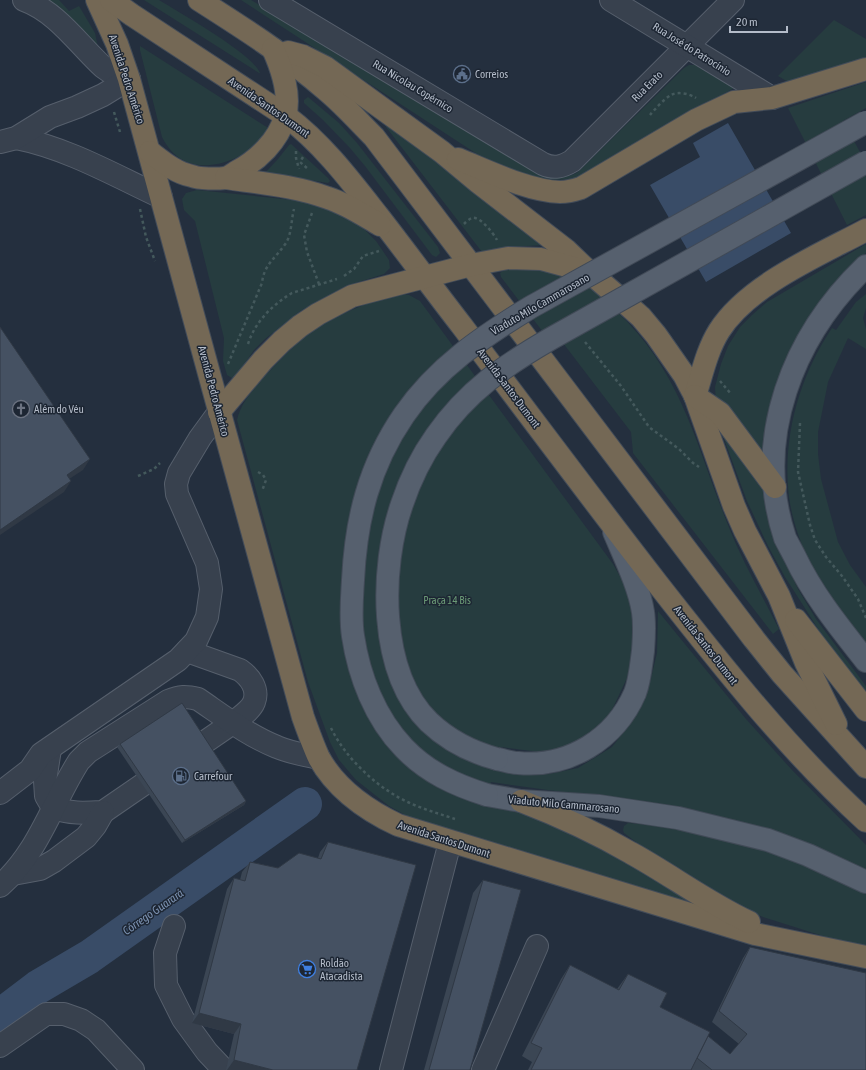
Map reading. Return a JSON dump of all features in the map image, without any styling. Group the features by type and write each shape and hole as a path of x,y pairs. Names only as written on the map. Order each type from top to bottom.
{"highway":[{"name":"Avenida Pedro Américo","path":"97,0 117,44 129,79 150,152 219,412 303,718 320,758 334,780"},
{"name":"Avenida Santos Dumont","path":"111,0 286,116 304,129 331,157 386,240 424,277 610,522 728,673 768,721 809,765 866,821"},
{"path":"199,0 272,48 326,89 374,137 754,639 782,674 866,767"},
{"path":"226,178 248,166 272,143 286,116 285,82 282,68 272,48"},
{"path":"272,48 303,56 326,66 442,152 473,179 555,240 623,300 641,317 656,335 695,396 718,464 745,531 778,596 806,663 846,745"},
{"path":"442,152 523,184 545,191 572,191 582,188 696,120 734,102 772,98 866,69"},
{"path":"150,152 168,166 192,176 202,178 226,178 297,189 329,198 345,204 386,240"},
{"path":"695,396 706,362 720,330 750,297 773,280 866,230"},
{"path":"219,412 263,360 282,341 300,326 318,314 352,296 471,265 508,258 541,259 590,272"},
{"path":"695,396 720,413 775,486"},
{"path":"778,596 866,710"},
{"name":"Avenida Santos Dumont","path":"334,780 353,798 376,815 398,825 754,934 866,957"},
{"path":"521,801 566,819 603,837 731,914 760,927 811,946"}],"main road":[{"name":"Viaduto Milo Cammarosano","path":"866,122 538,303 489,334 442,370 413,404 388,441 376,467 358,524 354,554 352,609 353,635 358,660 365,684 376,708 389,730 404,748 421,764 441,777 462,787 487,795 521,801 599,806 685,819 768,840 808,855 866,882"},
{"path":"610,522 639,595 645,629 641,671 635,692 626,711 598,742 580,753 560,760 539,764 518,763 478,754 460,746 443,734 428,721 416,706 406,689 394,652 387,600 390,555 402,505 411,481 425,453 451,416 468,397 487,380 509,364 552,338 866,162"},
{"path":"866,266 853,279 826,312 800,354 790,377 780,409 775,445 775,486 778,510 786,539 804,576 828,611 866,661"}],"street":[{"name":"Rua Nicolau Copérnico","path":"270,0 543,164 550,167 558,167"},
{"name":"Rua José do Patrocínio","path":"611,0 772,98"},
{"name":"Rua Erato","path":"558,167 566,165 572,161 733,0"},
{"path":"31,2 60,24 103,67 113,74 129,79"},
{"path":"8,140 50,117 78,107 103,95 129,79"},
{"path":"8,140 36,141 65,152 161,197"},
{"path":"0,776 25,760 45,752 178,660 196,641 208,617 211,589 207,563 177,494 176,484 179,473 200,438 219,412"},
{"path":"6,880 40,869 54,861 86,836 103,812 234,722 254,703 255,693 252,683 240,670 187,651"},
{"path":"6,880 33,847 79,761 88,752 168,700 188,696 198,700 261,740 278,748 298,754 320,758"},
{"path":"0,793 30,770 45,752"},
{"path":"45,752 44,781 46,796 53,808 64,812 80,814 103,812"},
{"path":"391,1070 450,842"},
{"path":"174,926 165,953 166,985 183,1019 207,1052 224,1070"},
{"path":"482,1070 537,946"},
{"path":"0,1046 46,1014 64,1014 81,1020 96,1030 133,1070"}],"path":[{"path":"645,119 671,95 681,93 692,95 715,110"},
{"path":"103,95 112,107 122,137"},
{"path":"297,149 296,158 301,173"},
{"path":"133,184 146,237 156,264"},
{"path":"225,368 262,283 263,274 266,267 286,243 289,236 294,207"},
{"path":"312,208 311,217 304,235 307,252 319,284"},
{"path":"461,225 471,218 478,219 492,232 508,258"},
{"path":"248,346 250,338 258,323 272,308 292,293 337,279 349,273 356,267 364,256 386,240"},
{"path":"582,338 621,386 649,427 679,448 697,466 701,468 718,464"},
{"path":"706,362 717,379 732,395"},
{"path":"802,418 800,425 798,472 810,525 815,540 858,599 866,618"},
{"path":"138,476 154,469 164,459"},
{"path":"795,467 798,472"},
{"path":"256,468 266,480 263,493"},
{"path":"328,722 342,746 355,763 369,777 384,788 410,803 456,820 450,842"}],"green space":[{"path":"47,0 59,0 69,11 79,6 95,33 98,48"},
{"path":"144,0 159,0 198,24 244,55 255,65 260,73 259,73"},
{"path":"241,0 251,0 549,177 564,177 578,172 684,68 689,65 695,65 734,88 582,176 569,179 542,179 516,172 480,156"},
{"path":"834,20 866,39 866,57 790,83 778,76"},
{"path":"140,46 267,127 265,133 255,145 247,151 229,161 219,164 199,165 185,161 177,156 167,146 162,137"},
{"path":"866,82 866,108 843,121 866,163 866,215 847,225 788,108"},
{"path":"308,97 339,123 357,143 438,247 440,253 436,257 432,255 350,148 304,103 304,100"},
{"path":"391,125 543,245 512,247 482,252 386,127"},
{"path":"291,144 328,178 330,181 328,183 265,173"},
{"path":"197,190 303,201 321,206 348,218 365,230 376,241 389,260 390,268 384,274 346,286 302,310 265,339 254,350 236,376 232,378 227,375 223,361 224,338 195,221 184,210 182,199 186,193"},
{"path":"866,244 866,253 825,298 793,346 770,517 781,553 798,589 816,619 866,686 866,694 822,635 785,577 768,546 747,501 717,420 715,387 721,364 728,346 740,327 752,315 767,302"},
{"path":"542,268 574,280 592,290 615,310 638,334 656,358 672,384 685,411 739,552 779,629 773,634 633,453 631,432 563,343 546,336 501,277 500,273 505,269"},
{"name":"Praça 14 Bis","path":"402,294 409,295 420,301 613,564 626,587 635,620 635,649 627,678 603,726 569,747 539,752 501,747 494,770 520,775 549,774 578,768 612,747 631,723 651,678 657,653 658,611 746,719 792,770 866,845 866,873 627,801 491,782 487,795 526,813 562,827 719,912 407,816 389,806 356,780 339,760 330,742 308,682 237,420 247,398 263,378 304,337 324,324 351,310 379,299"},
{"path":"866,294 866,308 863,318 866,329 866,349 848,338 828,382 818,432 818,454 821,479 838,542 850,565 866,587 866,648 822,585 802,545 791,509 787,465 792,424 803,384 811,364 832,328 836,330 856,302"},
{"path":"628,823 708,830 753,842 866,888 866,948 845,943 763,917 713,896 669,867 624,833 624,826"}],"water":[{"path":"728,123 791,233 706,282 650,185 700,157 693,143"}],"building":[{"name":"Além do Véu","path":"0,327 90,459 67,475 71,481 0,530"},
{"name":"Carrefour","path":"182,703 246,801 185,840 120,744"},
{"path":"328,842 416,865 357,1070 273,1070 234,1060 241,1024 199,1013 234,878 245,881 250,862 278,868 299,853 321,859"},
{"path":"483,880 521,890 470,1070 429,1070"},
{"path":"750,947 866,973 866,1070 712,1070 697,1058 708,1036 730,1054 747,1034 719,1011"},
{"path":"570,965 619,990 628,974 667,993 660,1007 710,1032 691,1070 531,1070 542,1048 531,1043"}],"waterway":[{"name":"Córrego Guarará","path":"0,1016 38,987 89,957 305,804"}],"place":[{"name":"Correios","path":"462,74"},
{"name":"Além do Véu","path":"21,409"},
{"name":"Carrefour","path":"181,776"},
{"name":"Roldão Atacadista","path":"307,969"}]}
